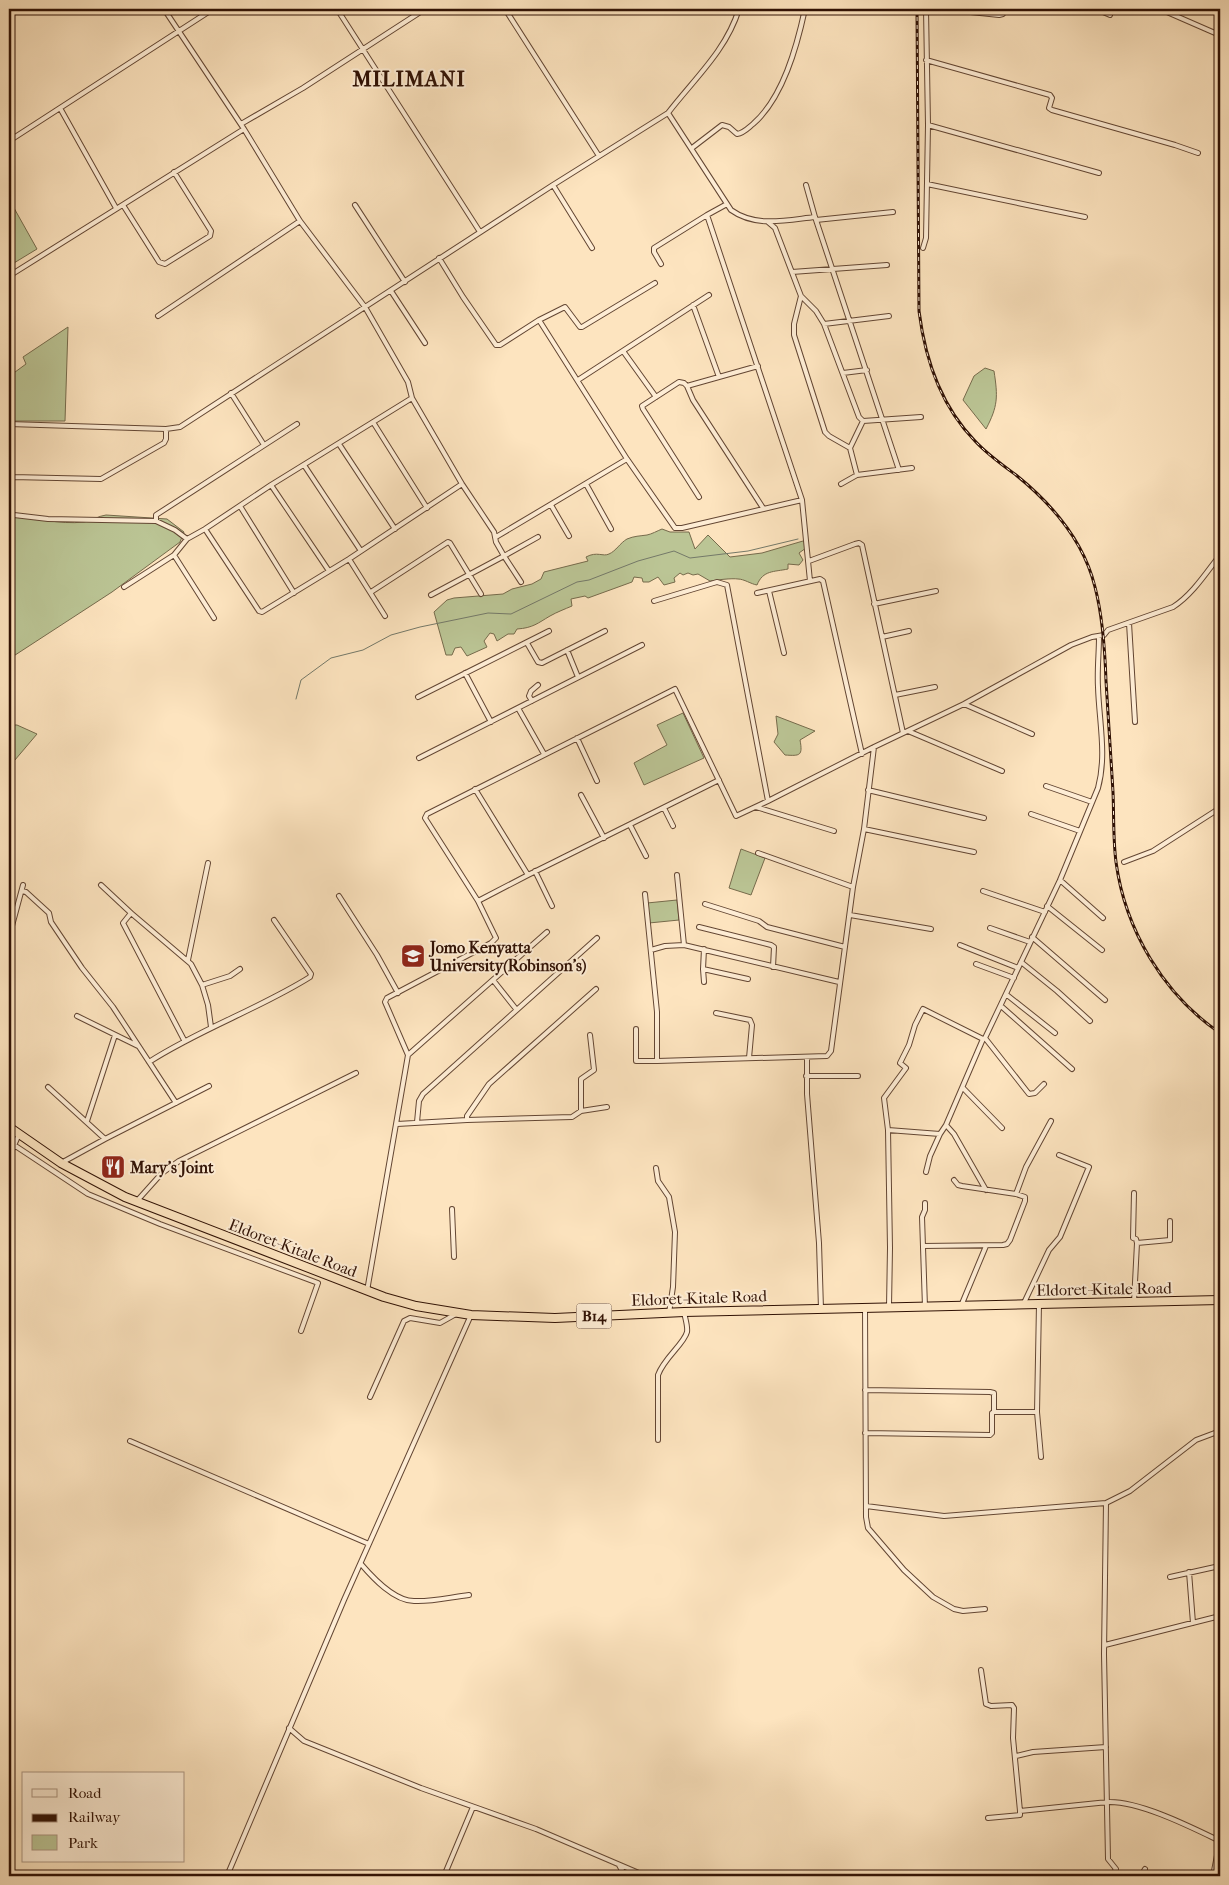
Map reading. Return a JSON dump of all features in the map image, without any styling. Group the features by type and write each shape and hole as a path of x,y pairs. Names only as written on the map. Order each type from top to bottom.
{"highway":[{"name":"Eldoret-Kitale Road","path":"9,1127 61,1163 98,1185 136,1202 367,1291 416,1306 471,1315 556,1318 865,1307 1220,1300"}],"street":[{"path":"164,9 242,126 300,221 365,307 408,382 412,398 462,484 494,532 496,542 521,582"},
{"path":"9,141 213,9"},
{"path":"337,9 403,115 480,232"},
{"path":"9,276 123,205 425,9"},
{"path":"505,9 599,156"},
{"path":"187,539 175,530 156,521 48,519 14,515 12,513 10,483 12,477 11,424 166,429 180,427 405,282 439,258 668,113 723,45 739,9"},
{"path":"692,148 722,126 729,127 737,134 742,133 765,111 788,69 806,9"},
{"path":"923,248 926,238 928,125 926,9"},
{"path":"942,9 999,15 1003,14 1005,9"},
{"path":"1096,9 1110,15"},
{"path":"1160,9 1215,33 1220,31"},
{"path":"926,60 1050,95 1052,98 1049,108 1052,110 1175,145 1198,154"},
{"path":"60,108 116,208"},
{"path":"668,113 731,210 740,216 768,222 893,212"},
{"path":"928,125 1099,172"},
{"path":"123,205 162,264 165,264 210,236 212,231 174,172"},
{"path":"927,184 1084,217"},
{"path":"553,185 592,248"},
{"path":"806,185 899,470"},
{"path":"661,264 654,252 654,248 727,204"},
{"path":"355,205 405,282"},
{"path":"707,216 802,500 810,581"},
{"path":"158,316 300,221"},
{"path":"768,222 774,228 801,296 824,324 858,416 863,421 921,417"},
{"path":"439,258 496,345 500,345 539,320 564,307 578,325 582,327 654,283"},
{"path":"792,272 887,265"},
{"path":"391,291 425,343"},
{"path":"578,380 708,295"},
{"path":"801,296 794,324 794,335 815,403 825,432 850,448"},
{"path":"693,306 719,377"},
{"path":"824,324 890,316"},
{"path":"539,320 627,458 675,528 682,528 802,500"},
{"path":"623,350 656,397"},
{"path":"687,386 758,366"},
{"path":"843,373 866,370"},
{"path":"699,497 643,409 643,404 679,382 687,386 693,400 763,508"},
{"path":"231,393 264,446"},
{"path":"124,587 174,555 187,539 412,398"},
{"path":"857,475 850,448 863,421"},
{"path":"373,422 427,508"},
{"path":"156,521 156,515 297,424"},
{"path":"12,477 101,479 108,477 164,443 166,440 166,429"},
{"path":"339,444 395,529"},
{"path":"496,537 551,506 627,458"},
{"path":"304,465 361,551"},
{"path":"841,484 857,475 912,468"},
{"path":"205,529 259,611 262,612 349,559 462,484"},
{"path":"586,484 611,529"},
{"path":"272,485 329,571"},
{"path":"240,506 294,593"},
{"path":"551,506 568,536"},
{"path":"431,596 538,537"},
{"path":"371,592 447,542 450,543 481,594"},
{"path":"809,561 859,543 863,548 903,733"},
{"path":"174,555 214,618"},
{"path":"367,1291 408,1055 385,1002 387,998 446,969 496,938 478,901 425,818 427,814 675,689 736,816 964,704 1071,646 1092,637 1099,637 1108,630 1172,607 1179,603 1206,575 1220,555"},
{"path":"349,559 385,616"},
{"path":"758,593 820,579 823,582 862,754"},
{"path":"654,601 717,582 726,585 768,801"},
{"path":"770,591 784,653"},
{"path":"874,604 936,591"},
{"path":"1129,623 1134,722"},
{"path":"418,696 549,631"},
{"path":"527,642 540,663 605,631"},
{"path":"882,637 909,631"},
{"path":"926,1172 930,1156 940,1134 946,1125 984,1039 1002,1006 1060,880 1092,802 1102,772 1098,687 1099,637"},
{"path":"419,758 642,645"},
{"path":"567,650 578,677"},
{"path":"466,673 491,722"},
{"path":"532,701 529,696 531,691 538,686"},
{"path":"896,695 935,687"},
{"path":"964,704 1032,734"},
{"path":"518,708 544,754"},
{"path":"908,731 1002,770"},
{"path":"577,738 597,781"},
{"path":"636,1029 636,1061 825,1057 830,1051 853,887 864,829 874,747"},
{"path":"478,901 719,780"},
{"path":"1046,786 1092,802"},
{"path":"475,789 528,875"},
{"path":"868,790 984,818"},
{"path":"581,795 604,838"},
{"path":"756,806 834,831"},
{"path":"664,808 673,826"},
{"path":"1124,862 1153,851 1220,808"},
{"path":"1032,814 1080,831"},
{"path":"630,825 646,856"},
{"path":"864,829 974,852"},
{"path":"758,853 853,887"},
{"path":"188,960 208,863"},
{"path":"535,871 552,906"},
{"path":"676,875 684,945"},
{"path":"1060,880 1103,918"},
{"path":"9,937 23,885"},
{"path":"102,885 188,960 202,985 208,1005 211,1027"},
{"path":"983,890 1044,912"},
{"path":"22,891 26,892 48,913 56,930 82,968 113,1007 176,1104"},
{"path":"645,894 657,1012 657,1061"},
{"path":"339,896 377,955 398,993"},
{"path":"704,904 759,921 766,927 845,947"},
{"path":"1047,906 1102,950"},
{"path":"132,913 123,923 184,1040"},
{"path":"850,915 931,928"},
{"path":"148,1062 184,1040 310,977 311,974 274,920"},
{"path":"699,927 771,945 774,947 773,967"},
{"path":"990,928 1031,940 1105,1000"},
{"path":"408,1055 547,932"},
{"path":"417,1122 419,1102 423,1094 597,938"},
{"path":"651,950 665,946 684,945 839,982"},
{"path":"960,945 1018,968"},
{"path":"704,949 704,982"},
{"path":"1021,962 1090,1021"},
{"path":"976,964 1014,978"},
{"path":"202,985 230,976 240,969"},
{"path":"703,969 748,979"},
{"path":"493,980 516,1009"},
{"path":"467,1120 467,1116 489,1084 596,989"},
{"path":"1007,995 1054,1033"},
{"path":"1002,1006 1072,1069"},
{"path":"888,1307 890,1248 888,1130 884,1098 906,1068 900,1063 910,1045 915,1025 923,1009 984,1039 1029,1094 1035,1093 1044,1084"},
{"path":"716,1014 750,1020 752,1025 749,1058"},
{"path":"78,1016 138,1046"},
{"path":"87,1121 115,1035"},
{"path":"581,1111 581,1079 594,1070 590,1035"},
{"path":"807,1058 806,1076 819,1243 820,1309"},
{"path":"136,1202 162,1173 179,1162 356,1073"},
{"path":"806,1076 858,1076"},
{"path":"61,1163 209,1086"},
{"path":"48,1087 105,1139"},
{"path":"962,1088 1002,1128"},
{"path":"397,1124 572,1117 581,1111 607,1107"},
{"path":"1016,1194 1026,1167 1051,1121"},
{"path":"946,1125 954,1134 986,1190"},
{"path":"888,1130 940,1134"},
{"path":"9,1157 19,1134"},
{"path":"14,1145 88,1194 167,1227 318,1283 301,1331"},
{"path":"1023,1305 1049,1250 1060,1237 1088,1168 1059,1155"},
{"path":"656,1168 658,1181 669,1197 675,1232 673,1287 669,1313"},
{"path":"923,1246 1003,1245 1007,1244 1010,1240 1025,1197 958,1185 954,1180"},
{"path":"1134,1193 1133,1238 1136,1239 1137,1243 1134,1302"},
{"path":"925,1203 922,1217 925,1307"},
{"path":"452,1209 454,1258"},
{"path":"1137,1243 1170,1240 1170,1221"},
{"path":"961,1306 986,1246"},
{"path":"1039,1304 1037,1412 1042,1457"},
{"path":"865,1307 865,1434 868,1528 919,1585 939,1601 954,1609 963,1611 985,1609"},
{"path":"658,1440 658,1375 661,1367 686,1334 684,1312"},
{"path":"370,1397 404,1321 410,1318 440,1323 458,1313"},
{"path":"227,1876 369,1544 471,1315"},
{"path":"865,1390 994,1393 994,1412 992,1413 992,1433 990,1435 865,1434"},
{"path":"994,1412 1037,1412"},
{"path":"866,1506 944,1516 1106,1502 1130,1491 1196,1440 1220,1430"},
{"path":"130,1441 369,1544"},
{"path":"1106,1502 1105,1645 1108,1859 1116,1869 1112,1876"},
{"path":"361,1564 390,1591 413,1602 469,1595"},
{"path":"1170,1577 1214,1566"},
{"path":"1189,1572 1193,1623"},
{"path":"1105,1645 1220,1616"},
{"path":"981,1670 986,1704 991,1706 1009,1704 1014,1706 1013,1738 1020,1811 1020,1815 1016,1816 988,1818"},
{"path":"289,1728 304,1741 421,1788 536,1829 646,1876"},
{"path":"1016,1756 1033,1752 1106,1747"},
{"path":"1020,1811 1119,1801 1138,1805 1218,1840 1219,1845 1213,1876"},
{"path":"444,1876 473,1807"},
{"path":"618,1864 625,1876"},
{"path":"1141,1876 1145,1869"}],"green space":[{"path":"14,208 37,249 9,266 9,211"},
{"path":"68,327 65,421 10,421 11,375 26,364 23,357"},
{"path":"985,368 994,371 996,388 995,407 986,429 963,400 974,376"},
{"path":"106,515 167,519 184,532 180,542 112,592 9,659 9,516 75,523"},
{"path":"662,529 670,532 689,532 695,549 708,535 730,557 762,553 803,541 806,548 799,553 803,560 799,565 788,564 788,569 766,574 759,580 757,585 735,579 710,581 698,574 688,573 683,575 680,573 674,578 675,582 664,585 658,577 649,582 643,582 642,578 634,577 632,582 588,598 585,596 571,599 572,606 535,625 517,629 514,634 508,634 497,641 494,634 490,633 484,641 487,647 467,656 461,647 455,648 452,655 446,655 434,612 447,600 503,594 512,589 532,584 541,579 544,572 588,561 586,557 590,555 609,554 627,539 649,535"},
{"path":"683,713 704,758 644,785 634,763 667,745 657,725"},
{"path":"776,716 815,731 800,740 801,752 799,754 785,755 774,742 778,734"},
{"path":"9,725 17,725 37,734 9,767"},
{"path":"741,849 765,858 751,895 729,888"},
{"path":"677,900 679,920 649,923 647,903"}],"waterway":[{"path":"296,699 301,680 331,658 363,650 391,635 488,613 511,614 577,582 589,580 638,561 674,551 690,558 748,551 798,539"}],"railway":[{"path":"917,9 919,311 930,364 943,397 963,427 984,450 1029,486 1054,511 1075,539 1090,570 1100,610 1103,634 1113,792 1114,845 1121,887 1128,912 1150,959 1165,980 1181,1000 1220,1033"}],"place":[{"name":"Jomo Kenyatta University(Robinson's)","path":"413,956"},
{"name":"Mary's Joint","path":"113,1167"}],"district":[{"name":"MILIMANI","path":"409,79"}]}
